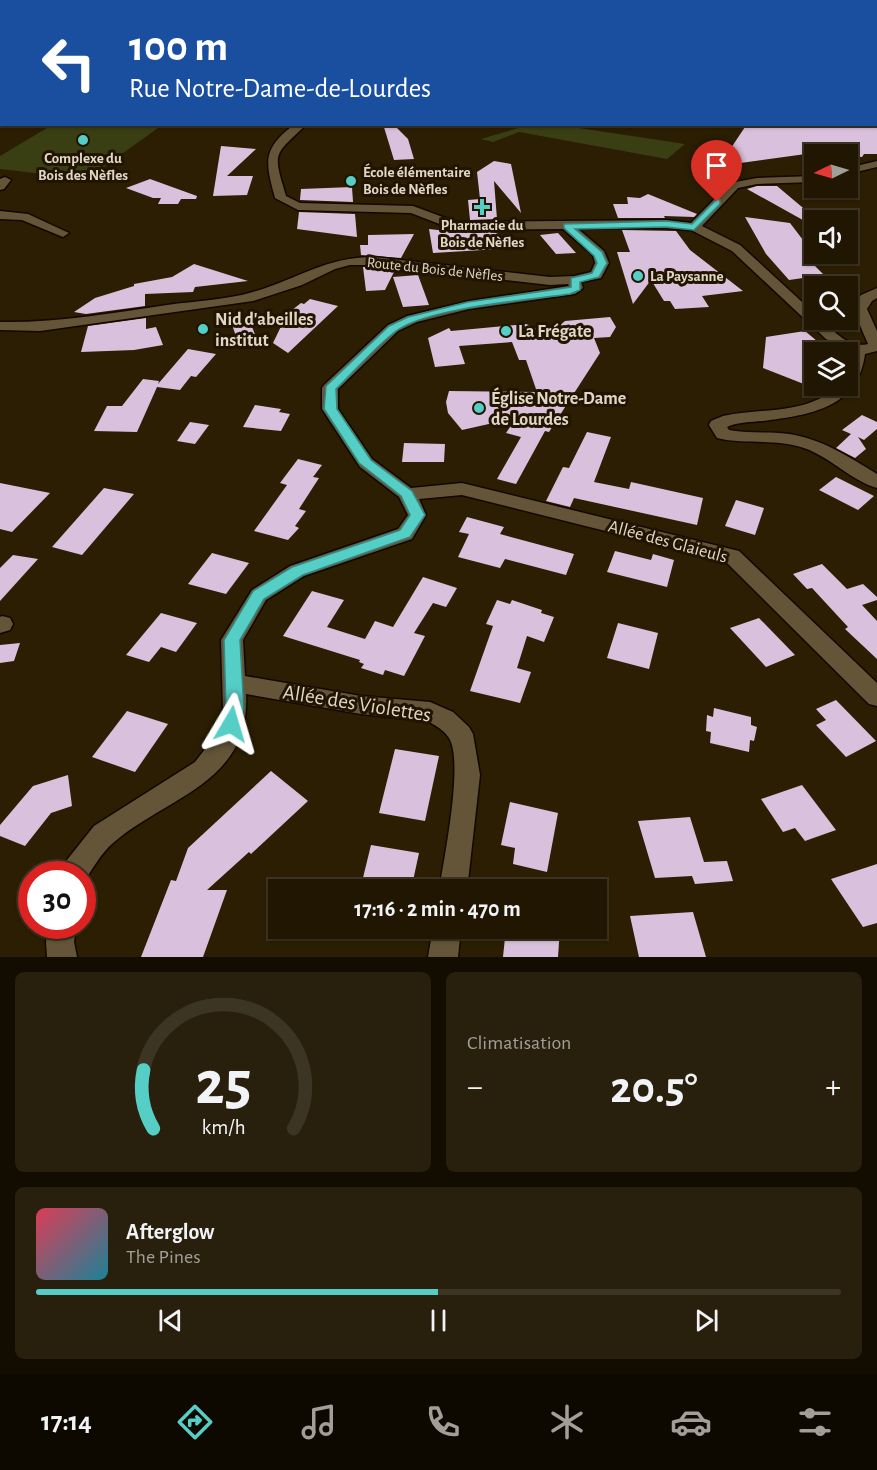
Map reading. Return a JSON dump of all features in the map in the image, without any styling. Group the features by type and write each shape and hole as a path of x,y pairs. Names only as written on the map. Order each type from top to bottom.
{"street":[{"path":"300,126 276,146 271,154 271,163 281,198 288,202 312,207 407,210 455,226 666,224 694,227 736,248 838,342"},
{"path":"858,169 877,164"},
{"path":"694,227 734,185 757,181 804,179"},
{"path":"0,215 24,217 63,233"},
{"name":"Route du Bois de Nèfles","path":"0,326 40,327 253,297 297,282 330,266 350,261 374,261 550,281 574,280 596,275 602,263 599,254 567,226"},
{"path":"83,861 103,836 204,770 227,739 235,710 232,640 259,595 297,571 405,534 417,515 407,494 366,463 330,409 330,388 393,328 412,319 468,305 570,291 576,288 574,280"},
{"path":"858,350 876,346 874,336 862,322 860,309 866,298 877,292"},
{"path":"837,396 813,408 729,420 717,425 723,435 737,438 796,440 815,446 877,482"},
{"name":"Allée des Glaieuls","path":"407,494 462,489 732,556 877,698"},
{"name":"Allée des Violettes","path":"234,683 361,705 430,712 445,719 461,735 468,775 454,879"},
{"path":"60,939 62,957"},
{"path":"443,957 445,939"}],"green space":[{"name":"Complexe du Bois des Nèfles","path":"50,126 161,126 87,179 0,169 0,156"},
{"path":"525,126 566,126 685,144 667,159 519,132 493,142 481,139"}],"building":[{"path":"384,126 395,126 408,139 414,159 394,160"},
{"path":"746,126 877,126 877,154 864,154 862,157 858,157 858,144 804,144 804,154 719,166"},
{"path":"221,146 256,149 227,176 253,176 247,195 213,196"},
{"path":"494,161 511,164 521,213 494,181 497,219 470,220 468,200 480,199 477,172"},
{"path":"150,179 197,196 196,199 181,199 178,204 158,204 161,198 153,198 126,188"},
{"path":"757,186 777,186 806,210 804,221 747,189"},
{"path":"352,187 353,202 300,200 301,189"},
{"path":"648,194 697,214 694,217 618,218 613,204 628,204 627,197 640,198"},
{"path":"299,212 355,214 357,237 297,229"},
{"path":"745,217 790,223 804,241 804,264 813,264 825,276 804,276 804,279 789,280 766,254"},
{"path":"429,229 455,232 498,232 499,249 433,253"},
{"path":"622,230 676,231 690,250 743,291 702,296 709,307 675,309 670,301 664,301 651,280 633,304 617,252 630,252"},
{"path":"558,233 576,253 556,254 540,235"},
{"path":"414,234 401,258 361,255 360,245 368,245 368,235"},
{"path":"194,264 248,281 195,287 193,292 145,294 145,306 86,314 74,312 95,298 134,286 134,284 172,277"},
{"path":"363,267 395,270 385,290 366,291"},
{"path":"418,275 429,305 403,307 393,277"},
{"path":"310,299 338,306 288,353 273,343 287,314"},
{"path":"610,317 616,327 610,337 594,338 600,353 549,432 545,431 516,484 497,479 521,437 506,433 516,418 462,430 448,413 446,402 449,391 537,392 526,360 519,360 512,342 459,346 465,364 435,367 428,338 449,328 451,331 526,324 550,334 565,321"},
{"path":"146,318 146,329 156,327 163,345 134,350 81,352 88,326"},
{"path":"249,319 259,345 237,339 231,322"},
{"path":"805,331 818,342 804,342 804,384 763,368 766,337"},
{"path":"188,349 216,354 196,377 191,376 180,390 157,387 137,432 94,431 107,406 122,406 143,379 159,381 158,384"},
{"path":"255,405 281,409 279,412 290,414 281,431 243,427"},
{"path":"862,415 877,422 877,429 864,440 858,437 866,449 855,458 836,448 851,434 842,430"},
{"path":"190,422 209,425 195,444 177,441"},
{"path":"587,432 611,437 594,482 629,489 631,482 703,498 697,525 574,498 570,507 546,501 563,467 569,468"},
{"path":"404,443 445,444 444,462 402,462"},
{"path":"298,459 322,465 313,477 319,478 299,509 306,511 295,526 299,528 288,540 254,531 287,485 280,483"},
{"path":"836,477 874,496 858,510 819,490"},
{"path":"0,483 50,493 12,532 0,529"},
{"path":"104,488 134,494 82,555 52,547"},
{"path":"736,500 764,508 755,535 725,526"},
{"path":"467,517 504,527 500,534 574,554 566,575 505,559 500,568 458,557 469,534 459,532"},
{"path":"615,551 651,560 653,554 674,560 667,587 607,572"},
{"path":"212,553 249,563 226,594 188,584"},
{"path":"13,555 38,559 0,601 0,568"},
{"path":"822,564 847,589 863,584 877,597 877,600 862,605 877,621 877,659 845,629 848,627 812,588 807,589 793,574"},
{"path":"423,577 457,588 446,607 433,603 414,633 425,636 404,676 385,670 383,675 361,668 364,664 359,662 360,660 283,636 312,591 344,600 327,627 365,639 375,621 393,627"},
{"path":"497,600 510,604 512,600 542,610 541,613 554,617 544,642 527,636 517,668 531,672 520,703 470,691 493,626 486,624"},
{"path":"161,613 197,623 176,652 161,647 149,662 126,655"},
{"path":"759,618 795,655 766,667 730,628"},
{"path":"618,623 658,633 649,669 607,658"},
{"path":"20,643 14,661 0,663 0,645"},
{"path":"836,700 876,741 846,757 816,725 826,720 816,709"},
{"path":"714,708 751,717 751,725 757,727 754,741 750,740 749,752 710,743 711,732 706,731 707,715 713,717"},
{"path":"127,711 168,724 135,772 92,757"},
{"path":"395,749 439,756 425,821 379,813"},
{"path":"271,771 308,801 251,854 249,852 207,890 227,890 203,957 141,957 171,880 176,881 188,848"},
{"path":"68,775 72,806 51,813 25,846 0,836 0,825 33,786"},
{"path":"802,785 836,830 805,841 795,828 783,832 761,799"},
{"path":"510,802 558,813 547,872 513,864 515,848 501,845"},
{"path":"690,817 704,862 727,861 733,881 695,884 692,876 655,878 638,821"},
{"path":"371,845 419,853 413,879 363,879"},
{"path":"877,864 877,923 863,927 831,879"},
{"path":"693,912 706,957 639,957 630,916"},
{"path":"505,939 559,939 558,957 503,957"}],"place":[{"name":"Complexe du Bois des Nèfles","path":"83,140"},
{"name":"École élémentaire Bois de Nèfles","path":"351,181"},
{"name":"Pharmacie du Bois de Nèfles","path":"482,207"},
{"name":"La Paysanne","path":"638,276"},
{"name":"Nid d'abeilles institut","path":"203,329"},
{"name":"La Frégate","path":"506,331"},
{"name":"Église Notre-Dame de Lourdes","path":"479,408"}],"route":[{"path":"231,724 235,710 232,640 259,595 297,571 364,546 405,534 417,515 407,494 366,463 330,409 330,388 393,328 412,319 468,305 570,291 576,288 574,280 596,275 602,263 599,254 567,226 666,224 694,227 717,202"}]}
